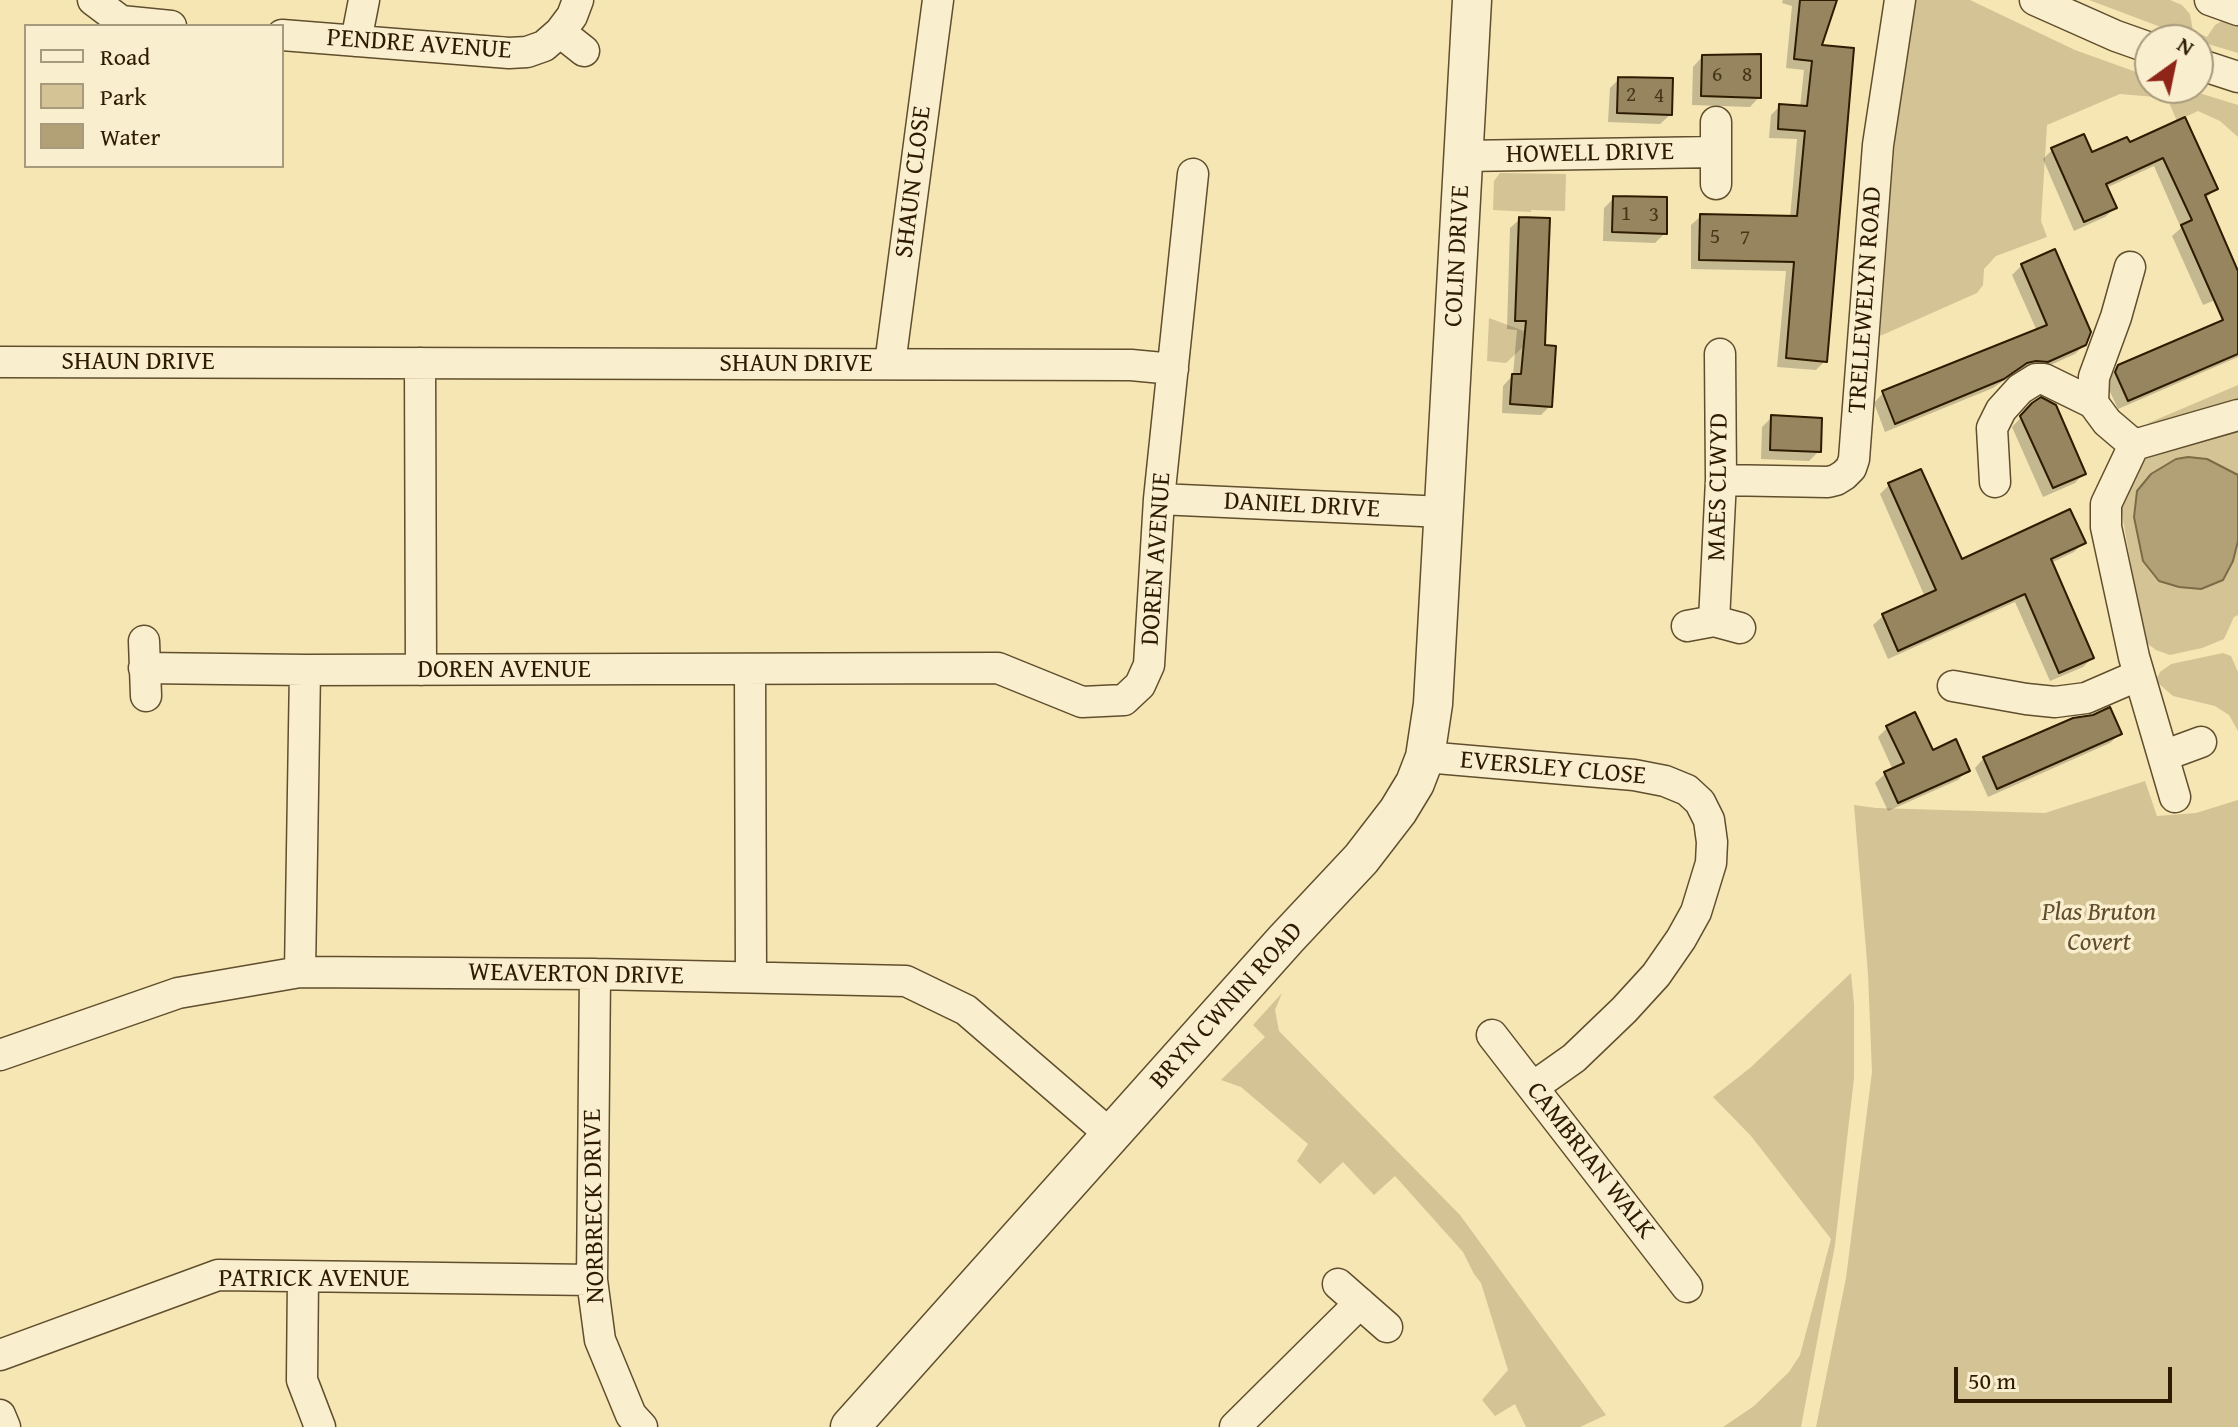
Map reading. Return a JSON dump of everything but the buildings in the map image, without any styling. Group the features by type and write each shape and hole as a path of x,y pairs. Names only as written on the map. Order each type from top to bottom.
{"street":[{"path":"93,0 121,21 151,24"},
{"path":"356,41 364,0"},
{"name":"PENDRE AVENUE","path":"284,35 527,52 544,46 560,32 572,16 578,0"},
{"name":"SHAUN CLOSE","path":"890,364 938,0"},
{"name":"COLIN DRIVE","path":"1444,512 1472,0"},
{"name":"TRELLEWELYN ROAD","path":"1721,480 1828,482 1836,480 1851,468 1878,145 1900,0"},
{"path":"2035,0 2134,42"},
{"path":"2207,9 2238,10"},
{"path":"560,32 584,51"},
{"path":"2214,69 2238,77"},
{"path":"1716,122 1716,184"},
{"name":"HOWELL DRIVE","path":"1463,156 1716,152"},
{"name":"DOREN AVENUE","path":"145,668 998,668 1082,702 1124,700 1140,685 1149,665 1159,499 1193,174"},
{"path":"2093,403 2094,377 2130,267"},
{"name":"MAES CLWYD","path":"1714,625 1721,480 1706,386 1720,354"},
{"name":"SHAUN DRIVE","path":"0,362 1131,365 1173,369"},
{"path":"420,363 421,670"},
{"path":"1995,482 1992,428 2001,410 2020,389 2036,379 2044,379 2093,403 2107,422 2134,445"},
{"path":"2175,797 2139,675 2106,527 2106,504 2134,445 2238,415"},
{"name":"DANIEL DRIVE","path":"1159,499 1444,512"},
{"name":"BRYN CWNIN ROAD","path":"850,1427 1361,859 1398,811 1415,783 1425,757 1433,704 1444,512"},
{"path":"750,669 751,977"},
{"path":"300,972 305,670"},
{"path":"1953,686 2055,702 2086,698 2139,675"},
{"path":"2163,756 2201,742"},
{"name":"EVERSLEY CLOSE","path":"1425,757 1634,775 1665,781 1694,796 1709,820 1711,863 1696,912 1681,939 1656,975 1624,1010 1574,1058 1533,1087"},
{"name":"WEAVERTON DRIVE","path":"0,1055 178,993 300,972 906,981 966,1010 1111,1135"},
{"name":"NORBRECK DRIVE","path":"595,974 592,1280 600,1340 631,1415 642,1427"},
{"name":"CAMBRIAN WALK","path":"1492,1035 1687,1287"},
{"name":"PATRICK AVENUE","path":"0,1355 218,1275 592,1280"},
{"path":"303,1277 302,1380 320,1427"},
{"path":"1235,1427 1349,1294 1387,1327"},
{"path":"0,1415 5,1427"}],"green space":[{"path":"1912,0 1970,0 2075,50 2134,71 2134,95 2120,94 2047,125 2041,221 2047,237 1996,256 1984,269 1983,285 1977,293 1880,336 1899,86"},
{"path":"2089,0 2170,0 2182,5 2190,14 2192,24 2153,24"},
{"path":"2222,21 2238,22 2238,53 2214,46 2215,25"},
{"path":"2214,98 2238,105 2238,137 2220,121 2198,111 2177,121 2170,104 2214,104"},
{"path":"1500,173 1566,174 1565,211 1493,210 1494,181"},
{"path":"1489,318 1524,331 1523,347 1506,363 1487,361"},
{"path":"2238,385 2238,403 2146,424"},
{"path":"2238,429 2238,475 2207,459 2237,544 2238,541 2238,615 2234,617 2224,639 2170,655 2144,641 2121,508 2135,467 2151,453"},
{"path":"2223,653 2231,656 2238,672 2238,731 2229,715 2215,706 2173,696 2158,683 2157,678 2171,664"},
{"name":"Plas Bruton Covert","path":"2145,781 2157,816 2196,813 2238,800 2238,1427 1816,1427 1846,1278 1872,1072 1868,974 1854,805 2045,813"},
{"path":"1851,973 1854,1078 1835,1245 1801,1427 1723,1427 1754,1406 1789,1372 1800,1355 1831,1239 1751,1136 1713,1097 1750,1068"},
{"path":"1282,993 1275,1010 1279,1031 1460,1215 1606,1415 1580,1427 1526,1427 1515,1404 1495,1416 1482,1400 1508,1370 1481,1283 1463,1252 1395,1176 1374,1195 1343,1162 1320,1184 1297,1161 1308,1144 1241,1087 1221,1080 1265,1037 1253,1025"}],"water":[{"path":"2176,459 2207,459 2238,475 2238,541 2233,561 2223,580 2201,589 2159,581 2143,561 2134,517 2137,491 2151,474"}]}
